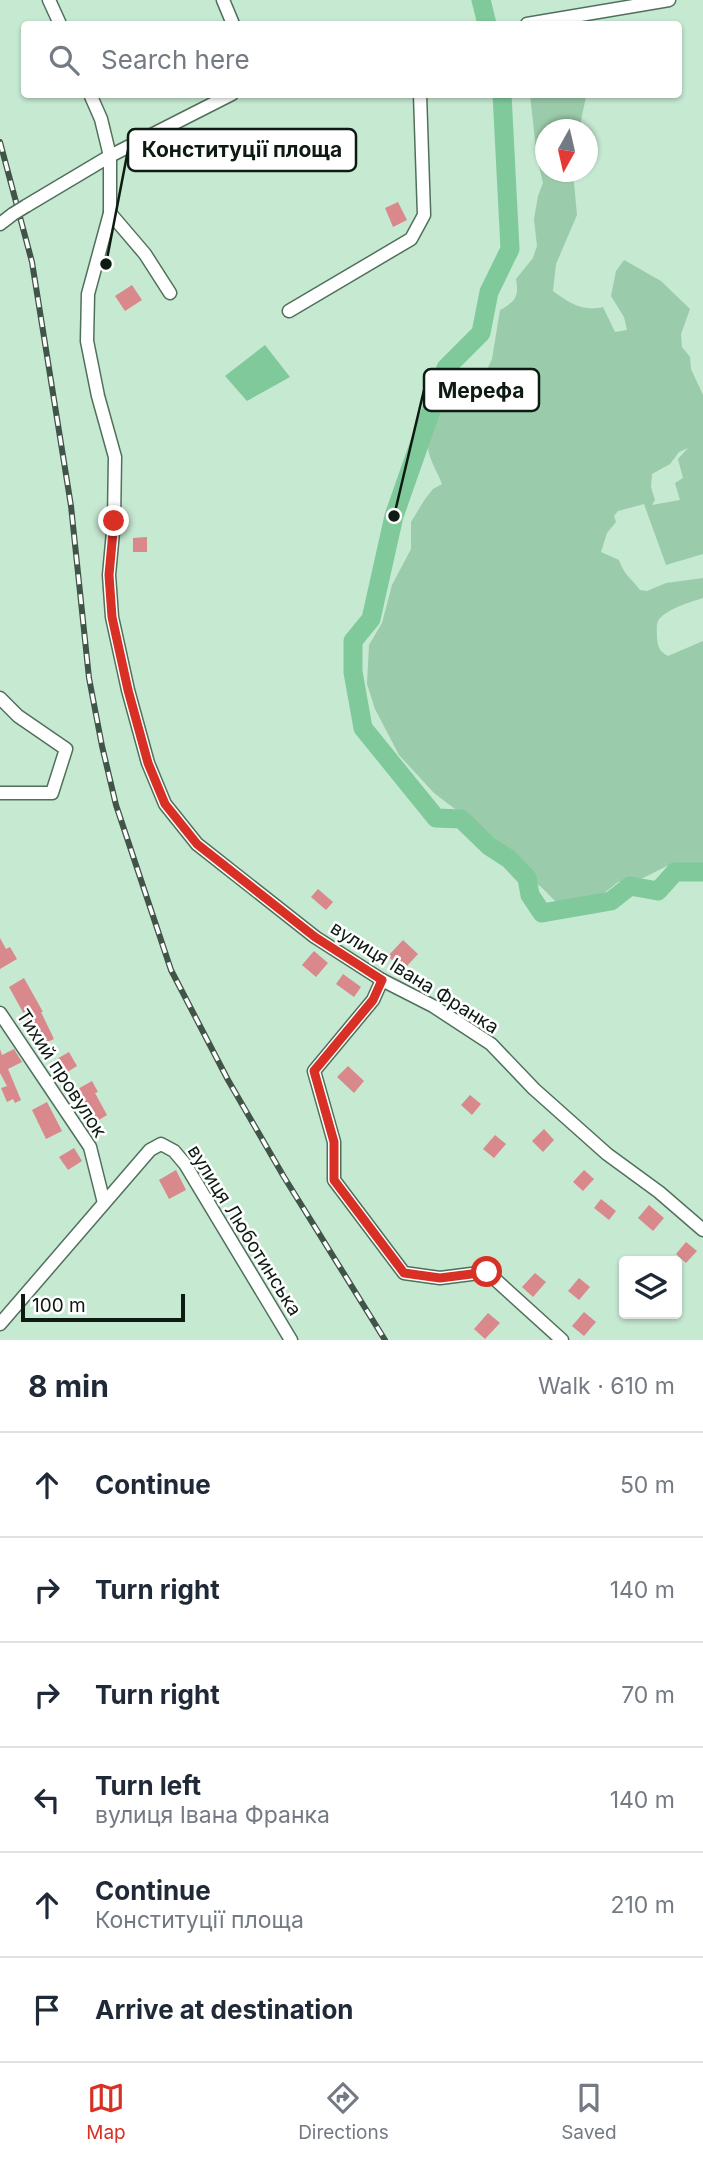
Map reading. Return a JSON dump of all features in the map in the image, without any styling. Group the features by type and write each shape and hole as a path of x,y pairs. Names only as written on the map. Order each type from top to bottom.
{"street":[{"path":"49,0 59,21"},
{"path":"223,0 232,21"},
{"path":"545,21 669,0"},
{"name":"вулиця Івана Франка","path":"92,98 101,119 110,156 110,213 88,293 87,341 98,396 115,457 114,521 109,575 112,617 148,763 165,804 197,844 315,937 382,980 433,1006 491,1044 534,1089 607,1154 659,1192 703,1230"},
{"path":"0,224 110,156 224,98"},
{"path":"289,311 411,239 424,215 420,98"},
{"path":"110,213 145,254 170,293"},
{"path":"0,698 18,716 66,749 52,793 0,793"},
{"path":"382,980 373,1000 314,1071 334,1142 334,1180 404,1273 440,1278 487,1272 562,1340"},
{"name":"Тихий провулок","path":"0,1013 90,1147 104,1203"},
{"name":"вулиця Люботинська","path":"104,1203 150,1150 162,1144 174,1150 291,1340"},
{"path":"0,1324 104,1203"}],"shaded area":[{"path":"530,98 585,98 581,119 535,119 535,140"},
{"path":"543,182 574,182 577,215 556,264 553,291 576,305 603,307 615,332 627,330 624,317 611,296 616,271 624,260 661,281 690,309 681,334 682,347 690,357 691,369 703,395 703,554 666,565 644,504 618,511 614,516 616,522 607,533 601,552 619,560 625,573 640,590 647,591 666,583 703,578 703,598 679,606 661,617 658,621 657,638 659,646 668,656 703,641 703,864 667,866 643,878 618,882 598,898 559,904 527,878 516,855 477,822 434,793 399,755 375,709 367,684 369,645 382,623 392,585 411,549 411,522 433,489 442,484 428,451 428,437 443,388 446,368 487,370 492,359 500,310 515,298 516,279 533,258 537,246 534,219","holes":["688,448 678,459 683,478 675,483 680,500 652,505 655,500 651,487 652,474 670,464 679,452"]},
{"path":"265,345 290,377 247,401 225,376"}],"building":[{"path":"398,202 407,220 393,227 385,208"},
{"path":"132,285 142,300 125,311 115,296"},
{"path":"147,537 147,552 133,552 133,538"},
{"path":"318,889 333,902 326,910 311,897"},
{"path":"0,938 6,949 10,947 17,959 0,969"},
{"path":"403,940 418,954 407,966 402,961 398,966 388,956"},
{"path":"314,951 328,963 316,977 302,965"},
{"path":"343,974 361,987 354,997 336,984"},
{"path":"24,978 54,1039 41,1045 9,987"},
{"path":"0,1049 2,1055 14,1049 22,1062 8,1069 21,1100 15,1103 13,1099 7,1102 1,1088 7,1086 0,1073"},
{"path":"69,1052 77,1066 64,1074 55,1060"},
{"path":"348,1066 364,1081 354,1093 337,1077"},
{"path":"92,1081 107,1115 94,1123 76,1090"},
{"path":"470,1095 481,1104 472,1115 461,1105"},
{"path":"47,1102 62,1131 46,1139 32,1110"},
{"path":"544,1129 554,1140 543,1152 532,1141"},
{"path":"495,1135 506,1144 494,1158 483,1149"},
{"path":"74,1148 82,1161 68,1170 59,1157"},
{"path":"176,1170 186,1190 169,1199 159,1180"},
{"path":"584,1170 594,1179 583,1191 573,1182"},
{"path":"601,1199 616,1211 609,1220 594,1208"},
{"path":"649,1205 664,1218 653,1231 638,1218"},
{"path":"686,1242 697,1251 686,1263 682,1256 676,1254"},
{"path":"535,1273 546,1282 533,1297 522,1287"},
{"path":"579,1278 590,1287 579,1300 568,1291"},
{"path":"584,1312 596,1322 584,1336 572,1326"},
{"path":"488,1313 500,1323 485,1339 474,1329"}],"waterway":[{"path":"481,0 486,21"},
{"path":"502,98 510,249 489,292 481,333 446,368 394,516 371,619 353,641 353,672 363,728 436,818 461,819 489,846 509,859 527,878 530,895 542,913 611,901 630,886 658,891 675,872 703,872"}],"railway":[{"path":"0,142 32,262 71,506 89,678 116,805 171,970 228,1080 284,1177 385,1340"}],"place":[{"name":"Конституції площа","path":"106,264"},
{"name":"Мерефа","path":"394,516"}],"route":[{"path":"114,521 109,575 112,617 148,763 165,804 197,844 315,937 382,980 373,1000 314,1071 334,1142 334,1180 404,1273 440,1278 487,1272"}]}
